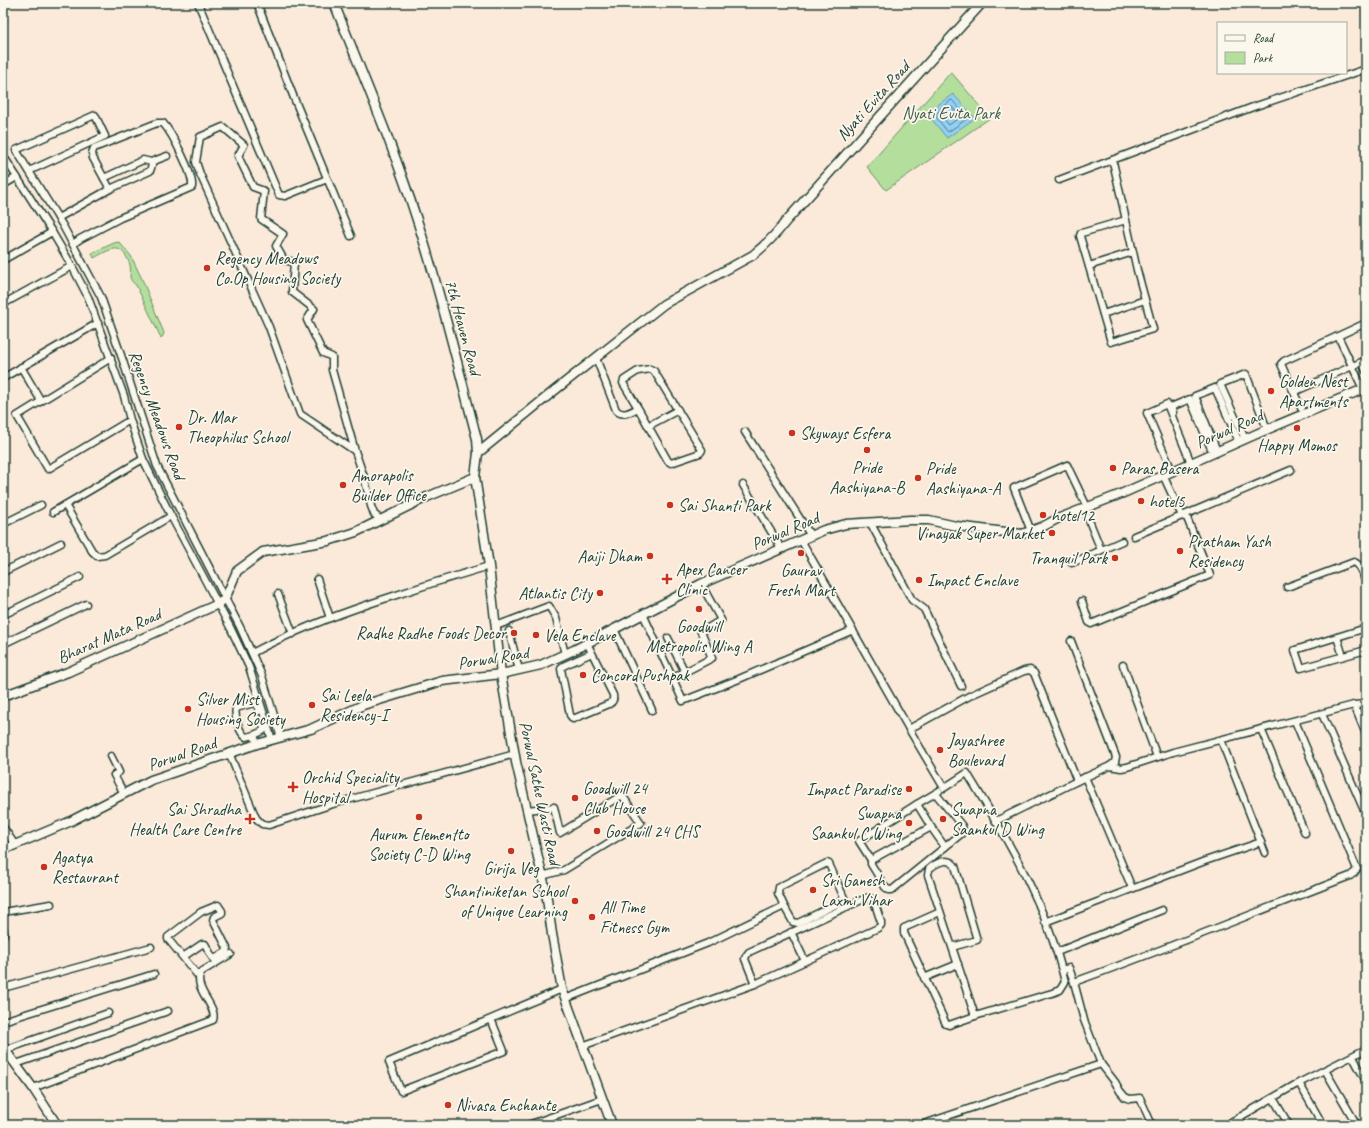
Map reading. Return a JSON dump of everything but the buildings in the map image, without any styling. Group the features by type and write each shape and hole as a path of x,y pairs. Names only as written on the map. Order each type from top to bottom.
{"street":[{"path":"198,3 279,195 285,196 327,179"},
{"path":"257,3 294,98 351,236"},
{"name":"7th Heaven Road","path":"334,3 396,158 418,224 477,439 478,454 476,477 489,566 501,674"},
{"name":"Nyati Evita Road","path":"478,454 664,304 753,256 774,236 982,3"},
{"path":"1059,180 1253,107 1366,69"},
{"name":"Regency Meadows Road","path":"29,171 105,136 95,115 16,150 58,218 101,297 157,466 252,653 262,676 281,738"},
{"path":"73,244 120,218 192,187 193,182 176,141 163,123 157,123 94,148 92,153 93,158 110,190"},
{"path":"355,451 300,414 269,327 200,174 196,162 200,137 223,127 244,145 238,156 253,187 264,191 261,219 283,234 276,246 284,260 294,262 292,292 314,309 307,320 323,353 332,356 332,370 355,451 365,480 371,506 374,514 381,520"},
{"path":"104,178 143,160 151,162 167,156"},
{"path":"6,160 52,232 88,297 124,396 143,459 171,516 232,629 249,667 272,740"},
{"path":"1112,160 1126,220 1133,252 1153,329 1111,342 1080,236 1081,233 1126,220"},
{"path":"58,218 110,190 150,171 152,165 151,162"},
{"path":"3,185 17,177"},
{"path":"3,260 52,232"},
{"path":"1089,266 1133,252"},
{"path":"3,304 72,266"},
{"path":"1103,314 1145,300"},
{"path":"3,378 98,323"},
{"path":"1301,408 1282,367 1284,361 1366,323"},
{"path":"1338,336 1352,366 1365,388"},
{"path":"111,358 16,416 48,469 130,420"},
{"path":"596,358 616,410 619,414 638,408"},
{"path":"1294,392 1364,361 1366,371"},
{"path":"21,367 41,401"},
{"path":"650,369 654,371 678,410 702,450 700,453 671,463 668,461 623,383 624,380 638,371 650,369"},
{"path":"1242,440 1220,384 1246,374 1267,429"},
{"path":"1215,452 1195,396 1215,388 1242,440"},
{"name":"Porwal Road","path":"3,850 69,822 151,780 257,744 311,730 363,705 442,681 501,674 541,665 587,643 700,584 824,530 846,524 929,520 956,526 1022,534 1042,527 1057,519 1086,508 1365,388"},
{"path":"1192,462 1171,407 1190,399 1215,452"},
{"path":"1172,471 1147,413 1167,404 1192,462"},
{"path":"648,426 678,410"},
{"path":"745,432 811,536"},
{"path":"53,512 143,459"},
{"path":"1031,531 1014,488 1067,465 1086,508 1101,550"},
{"path":"1134,536 1291,470"},
{"path":"1082,600 1091,624 1210,575 1187,518 1182,516 1163,475"},
{"path":"225,599 237,571 263,552 328,541 356,532 427,497 476,477"},
{"path":"743,485 781,548"},
{"path":"3,524 41,505"},
{"path":"65,505 92,551 97,556 105,555 171,516"},
{"path":"870,522 912,600 924,609 961,686"},
{"path":"801,540 944,788"},
{"path":"1072,563 1122,541"},
{"path":"3,572 61,543"},
{"path":"1287,587 1354,562 1360,566 1366,583"},
{"path":"252,653 330,618 416,588 489,566"},
{"path":"3,615 80,578"},
{"path":"317,579 330,618"},
{"path":"673,678 712,658 701,632 721,621 700,584"},
{"path":"278,594 293,634"},
{"name":"Bharat Mata Road","path":"3,696 68,672 218,604 225,599"},
{"path":"3,644 86,604"},
{"path":"496,626 549,606 556,618 565,654"},
{"path":"643,614 683,701 739,680 853,630"},
{"path":"1366,628 1295,650 1300,668 1366,650"},
{"path":"614,629 652,710"},
{"path":"509,631 519,670"},
{"path":"1337,637 1343,656"},
{"path":"668,638 685,672"},
{"path":"996,821 1116,762 1116,758 1071,641"},
{"path":"587,643 592,653 614,698 609,704 573,719 570,715 561,669 563,666 592,653"},
{"path":"1123,665 1157,757"},
{"path":"909,729 970,695 1024,671 1030,670 1034,673 1077,781"},
{"name":"Porwal Sathe Wasti Road","path":"501,674 515,754 542,876 562,989 612,1125"},
{"path":"254,703 257,704 264,729 263,731 254,735 246,737 242,735 235,712 236,708 254,703"},
{"path":"1110,766 1122,768 1127,767 1157,757 1261,729 1354,705 1366,704"},
{"path":"1354,705 1366,734"},
{"path":"1322,714 1362,808"},
{"path":"1074,982 1179,944 1226,924 1350,876 1354,873 1357,869 1295,721"},
{"path":"1261,729 1305,833"},
{"path":"254,735 257,744"},
{"path":"1221,740 1265,853"},
{"path":"229,753 256,818 262,824 269,825 333,804 515,754"},
{"path":"111,756 119,772 114,775 124,794"},
{"path":"936,794 962,826 963,831 892,890 885,887 859,841 917,804 936,794 967,773 996,821 1025,874 1057,952 1065,982 1060,990 949,1025 946,1024 903,930 940,912"},
{"path":"1085,777 1132,888"},
{"path":"527,810 554,807 560,833 622,795 641,823 564,870 542,876"},
{"path":"917,804 931,828 945,847"},
{"path":"3,826 15,845"},
{"path":"871,860 931,828"},
{"path":"1045,922 1205,860 1261,842"},
{"path":"952,947 977,940 955,866 947,860 932,867 928,872 940,912 975,1016"},
{"path":"827,863 829,864 845,900 798,923 793,922 784,906 778,893 779,887 827,863"},
{"path":"582,1046 755,984 878,928 881,925 881,922 875,904 870,898 866,898 749,952 745,959 755,984"},
{"path":"3,913 51,904"},
{"path":"183,957 202,944 205,944 214,960 226,952 228,948 213,920 214,917 222,913 218,905 201,912 168,937 168,939 199,977"},
{"path":"565,999 708,943 784,906"},
{"path":"1057,952 1162,910"},
{"path":"3,927 3,936"},
{"path":"791,932 805,961"},
{"path":"3,988 150,948"},
{"path":"33,1088 213,1020 214,1013 200,987 199,977 201,972 230,954"},
{"path":"924,978 958,964"},
{"path":"1062,970 1069,968 1084,1020 1101,1064 1125,1097 1130,1099 1140,1098 1152,1125"},
{"path":"3,1021 154,974"},
{"path":"491,1019 504,1051 401,1091 389,1062 562,989"},
{"path":"16,1064 168,1012"},
{"path":"57,1125 33,1088 4,1048 108,1013"},
{"path":"1226,1125 1299,1083 1366,1049"},
{"path":"1353,1056 1366,1081"},
{"path":"921,1125 1101,1064"},
{"path":"1325,1070 1357,1125"},
{"path":"1299,1083 1323,1125"},
{"path":"1273,1098 1289,1125"},
{"path":"528,1125 602,1099"},
{"path":"1238,1117 1243,1125"}],"green space":[{"name":"Nyati Evita Park","path":"951,72 990,118 886,190 867,167"},
{"path":"119,242 131,256 142,279 164,333 161,338 136,285 131,280 130,265 128,259 122,251 114,249 106,251 94,258 92,253"}],"water":[{"path":"953,94 975,118 947,138 929,116 939,104"}],"place":[{"name":"Regency Meadows Co.Op Housing Society","path":"207,268"},
{"name":"Golden Nest Apartments","path":"1271,391"},
{"name":"Dr. Mar Theophilus School","path":"179,427"},
{"name":"Happy Momos","path":"1297,428"},
{"name":"Skyways Esfera","path":"792,433"},
{"name":"Pride Aashiyana-B","path":"867,450"},
{"name":"Paras Basera","path":"1113,468"},
{"name":"Pride Aashiyana-A","path":"918,478"},
{"name":"Amorapolis Builder Office","path":"343,485"},
{"name":"hotel5","path":"1141,501"},
{"name":"Sai Shanti Park","path":"670,505"},
{"name":"hotel12","path":"1043,515"},
{"name":"Vinayak Super Market","path":"1052,533"},
{"name":"Pratham Yash Residency","path":"1180,551"},
{"name":"Gaurav Fresh Mart","path":"801,553"},
{"name":"Aaiji Dham","path":"650,556"},
{"name":"Tranquil Park","path":"1115,558"},
{"name":"Apex Cancer Clinic","path":"667,579"},
{"name":"Impact Enclave","path":"919,580"},
{"name":"Atlantis City","path":"600,593"},
{"name":"Goodwill Metropolis Wing A","path":"699,609"},
{"name":"Radhe Radhe Foods Decor","path":"514,633"},
{"name":"Vela Enclave","path":"536,635"},
{"name":"Concord Pushpak","path":"583,675"},
{"name":"Sai Leela Residency-I","path":"312,705"},
{"name":"Silver Mist Housing Society","path":"188,709"},
{"name":"Jayashree Boulevard","path":"940,750"},
{"name":"Orchid Speciality Hospital","path":"293,787"},
{"name":"Impact Paradise","path":"909,789"},
{"name":"Goodwill 24 Club House","path":"575,798"},
{"name":"Aurum Elementto Society C-D Wing","path":"419,817"},
{"name":"Sai Shradha Health Care Centre","path":"250,819"},
{"name":"Swapna Saankul D Wing","path":"943,819"},
{"name":"Swapna Saankul C Wing","path":"909,823"},
{"name":"Goodwill 24 CHS","path":"597,831"},
{"name":"Girija Veg","path":"511,851"},
{"name":"Agatya Restaurant","path":"44,867"},
{"name":"Sri Ganesh Laxmi Vihar","path":"813,890"},
{"name":"Shantiniketan School of Unique Learning","path":"575,901"},
{"name":"All Time Fitness Gym","path":"592,917"},
{"name":"Nivasa Enchante","path":"448,1105"}]}
